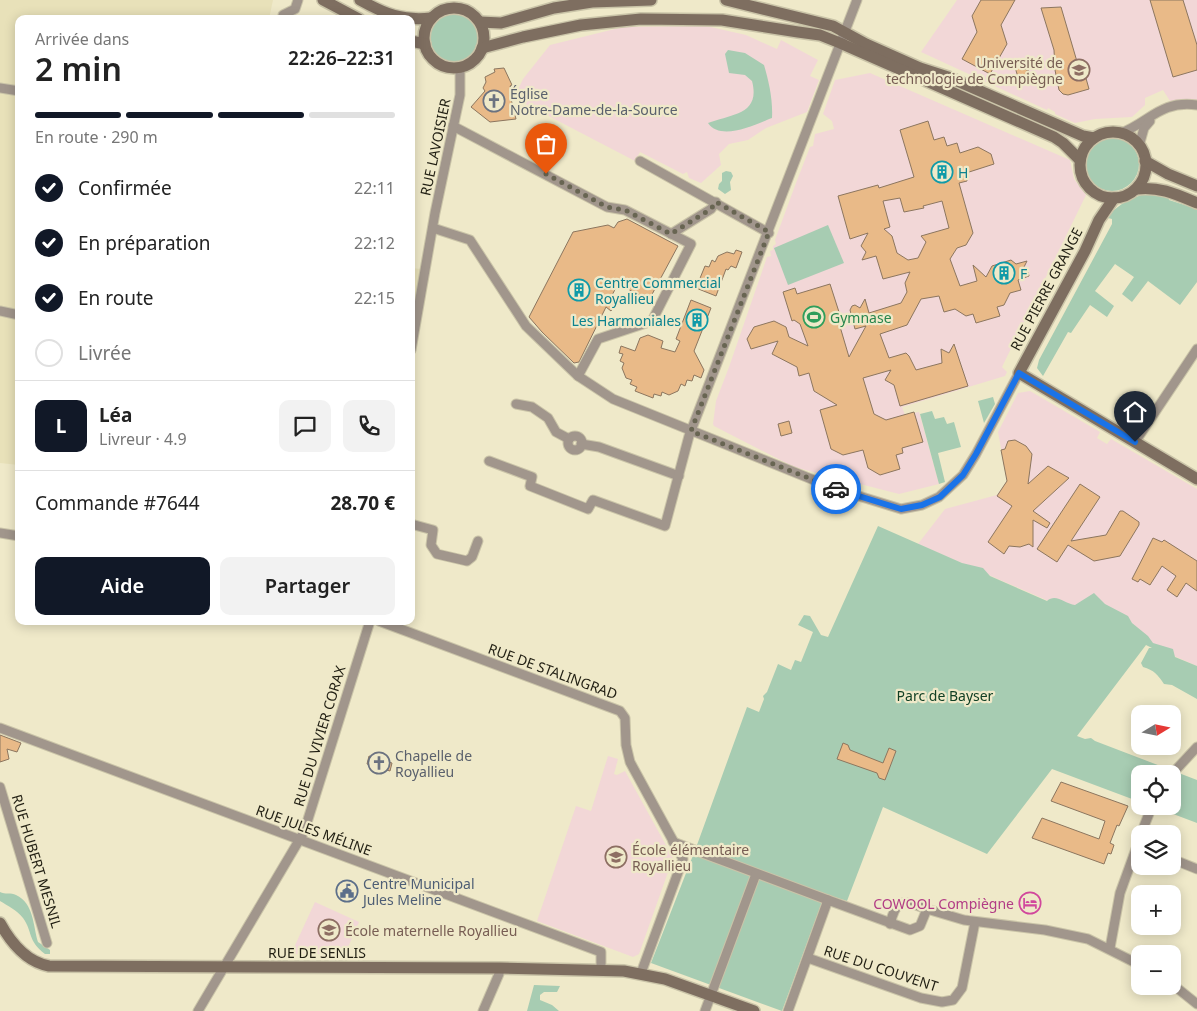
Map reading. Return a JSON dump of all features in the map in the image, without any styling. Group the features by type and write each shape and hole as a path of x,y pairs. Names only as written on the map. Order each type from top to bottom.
{"main road":[{"path":"323,0 351,15"},
{"path":"360,0 382,12 392,15"},
{"path":"480,22 501,23 554,8 592,2 651,0"},
{"path":"726,0 822,23 842,38 1054,137 1080,160"},
{"path":"415,18 431,18 440,11 451,8 462,8 472,14 480,22 484,39 482,48 474,61 460,67 450,68 442,65 428,53 425,44 431,18"},
{"path":"482,48 523,37 581,26 658,19 722,20 842,38 866,44 920,68 948,77 1083,136 1094,138"},
{"path":"415,42 425,44"},
{"path":"1121,133 1131,138 1139,146 1145,161 1144,176 1136,189 1129,194 1114,198 1104,197 1094,193 1082,178 1080,160 1088,144 1094,138 1103,134 1121,133"},
{"path":"1145,161 1168,174 1197,186"},
{"path":"1136,189 1165,190 1197,203"},
{"name":"RUE PIERRE GRANGE","path":"1094,193 1099,220"},
{"name":"RUE PIERRE GRANGE","path":"1019,373 1085,251 1099,220 1114,198"},
{"path":"1019,373 1197,479"},
{"name":"RUE DE SENLIS","path":"2,929 28,957 35,962 49,966 601,970 641,973 665,978 754,1011"}],"street":[{"path":"283,15 295,9 298,0"},
{"path":"489,461 532,478 530,486 588,509 593,500 665,526 691,431 857,0"},
{"name":"RUE LAVOISIER","path":"415,328 460,95 460,67"},
{"path":"0,88 15,90"},
{"path":"1121,133 1139,125 1158,111 1177,105 1197,105"},
{"path":"1139,146 1144,128 1158,111"},
{"path":"453,126 607,207 625,210 691,244 652,321 598,339 578,376"},
{"path":"640,161 769,232"},
{"path":"671,234 711,209 716,202"},
{"path":"433,228 470,240 526,326 578,376 613,399 836,489 901,509 911,509 940,497 963,475 1019,373"},
{"path":"0,311 15,314"},
{"path":"1135,442 1197,349"},
{"path":"516,404 532,406 548,418 556,432 569,438 573,436 579,437 581,444 599,447 679,476"},
{"path":"415,525 433,530 430,544 437,554 460,560 467,561 472,557 478,541"},
{"path":"0,533 15,535"},
{"name":"RUE DU VIVIER CORAX","path":"198,1011 304,832 369,625"},
{"name":"RUE DE STALINGRAD","path":"390,625 620,710 625,718 626,745 630,762 683,859 641,973"},
{"name":"RUE JULES MÉLINE","path":"0,728 286,835 300,838 601,952 601,970"},
{"path":"1180,765 1197,747"},
{"name":"RUE HUBERT MESNIL","path":"0,788 47,943"},
{"path":"673,842 910,930 920,926 926,910"},
{"path":"1181,863 1197,869"},
{"path":"1110,948 1120,893 1131,865"},
{"path":"705,1011 756,874"},
{"path":"788,1011 828,900"},
{"path":"890,924 894,908 899,904 907,902 926,910 975,922 1045,930 1088,939 1110,948 1131,960"},
{"name":"RUE DU COUVENT","path":"808,958 921,998 942,1002 952,1000 962,988 975,922"},
{"path":"484,1011 500,968"},
{"path":"1181,991 1197,1004"}],"shaded area":[{"path":"0,0 273,0 270,15 15,15 15,465 0,463"},
{"name":"Université de technologie de Compiègne","path":"957,0 1197,0 1197,100 1170,101 1163,90 1145,98 1145,105 1132,117 1095,119 1075,123 1055,114 1055,112 1048,108 1047,110 921,52"},
{"path":"706,26 746,35 777,49 781,40 818,60 810,76 819,80 807,112 766,128 748,140 729,144 719,154 721,165 701,183 689,178 687,172 683,174 640,152 635,161 514,98 523,79 550,45 623,27"},
{"path":"870,73 1070,160 1074,179 1086,195 1002,367 1007,372 1005,376 902,407 905,415 919,412 939,484 899,494 794,467 713,424 716,401 767,257 771,256 770,251 773,250 773,246 776,244 775,240 796,183 810,147 813,146 815,134 834,129 832,121 823,114 835,80"},
{"path":"415,268 421,269 415,303"},
{"path":"1030,391 1100,432 1097,438 1107,444 1111,439 1197,489 1197,666 918,544 945,509 997,495 1007,481 998,432 1018,393"},
{"name":"École élémentaire Royallieu","path":"608,756 618,759 614,774 617,775 625,771 673,858 639,954 633,957 537,921 576,806 591,811"},
{"name":"École maternelle Royallieu","path":"315,902 359,922 345,954 291,954"}],"green space":[{"path":"454,12 464,14 472,19 477,27 479,37 477,47 472,55 464,60 454,62 444,60 436,55 431,47 429,37 431,27 436,19 444,14"},
{"path":"728,50 745,53 764,65 770,91 772,118 739,130 721,131 708,123 734,115 748,107 754,92 752,81 745,75 729,73 725,54"},
{"path":"1107,137 1117,137 1127,141 1135,149 1139,164 1135,179 1127,187 1117,191 1107,191 1097,187 1089,179 1085,169 1085,159 1089,149 1097,141"},
{"path":"726,171 731,172 733,176 730,182 731,190 725,194 718,189 722,181 722,173"},
{"path":"1152,192 1168,195 1169,200 1197,209 1197,282 1180,305 1148,281 1132,302 1122,294 1134,277 1115,264 1095,291 1114,306 1107,317 1090,305 1071,333 1068,332 1043,376 1037,368 1039,360 1112,224 1112,219 1108,218 1122,204"},
{"path":"828,225 844,263 788,285 774,248"},
{"path":"993,397 995,404 984,423 978,401"},
{"path":"932,411 935,419 944,417 947,424 954,422 961,447 938,453 945,482 939,484 920,414"},
{"name":"Parc de Bayser","path":"878,526 962,563 983,568 990,576 1047,601 1057,598 1075,605 1094,593 1105,604 1128,616 1132,623 1148,636 1153,643 1173,649 1175,657 1197,666 1197,699 1172,685 1164,684 1155,673 1143,667 1141,663 1149,648 1152,648 1146,645 1077,736 1085,739 1091,738 1158,765 1131,765 1131,799 1052,769 987,854 883,807 847,901 825,894 782,1011 651,963 697,845 747,707 759,712 764,699 763,696 767,692 778,664 791,670 795,660 801,662 813,632 798,625 804,615 810,616 821,635 828,637"},
{"name":"Parc de Bayser","path":"1181,774 1197,780 1197,823 1176,815 1181,815"},
{"path":"0,892 14,894 26,903 30,909 38,942 50,950 50,954 45,954 35,944 21,915 0,901"},
{"path":"534,985 560,986 557,992 544,992 540,995 540,1000 552,1005 559,1011 527,1011"}],"building":[{"path":"981,0 1015,0 1001,25 1007,44 990,74 962,59 977,32 972,16"},
{"path":"1150,0 1183,0 1197,45 1197,70 1173,77"},
{"path":"1061,7 1078,65 1082,64 1089,89 1068,95 1063,94 1059,90 1054,50 1041,8"},
{"path":"1014,64 1029,71 1021,87"},
{"name":"Église Notre-Dame-de-la-Source","path":"504,68 512,85 510,86 513,94 510,95 516,119 490,122 471,107 485,91 483,88 486,82 485,77 495,72 494,69"},
{"path":"928,121 934,140 944,137 947,146 957,143 960,153 978,147 991,154 994,164 966,173 967,181 959,183 973,233 966,245 957,248 950,259 960,286 977,281 973,265 986,277 992,266 1011,260 1016,264 1027,261 1023,269 1028,272 1029,276 1018,280 1021,290 1010,293 1004,305 997,307 1000,316 976,323 973,314 966,316 955,309 944,312 939,296 921,299 907,325 880,334 889,358 906,353 916,370 942,363 941,349 949,353 954,344 968,386 900,406 894,385 885,380 891,370 863,378 874,414 886,420 914,412 923,442 902,448 903,453 896,455 900,469 880,475 868,468 863,450 843,455 831,449 820,410 837,405 814,391 809,373 799,376 797,367 772,354 778,341 751,349 747,339 754,327 774,321 786,327 789,337 808,346 800,324 794,320 792,321 783,292 795,288 797,294 830,284 839,312 836,313 849,357 866,326 855,329 850,310 852,306 855,305 860,308 865,299 869,313 901,303 907,292 905,283 910,272 883,279 876,256 862,260 866,252 861,246 868,233 850,239 838,196 878,185 879,188 914,177 900,130","holes":["900,198 904,212 924,208 923,206 942,201 949,228 921,236 926,242 918,258 908,260 897,253 892,236 884,229 890,227 883,201"]},
{"name":"Centre Commercial Royallieu","path":"627,219 678,246 649,300 618,284 611,297 617,300 611,311 606,307 579,362 574,363 529,317 573,232 608,225 614,228 618,222"},
{"path":"736,250 742,252 736,268 731,266 728,270 726,269 716,296 696,288 705,266 709,267 712,260 715,262 718,256 727,252 734,254"},
{"name":"Les Harmoniales","path":"691,300 711,308 694,351 704,370 701,378 694,375 692,381 687,380 685,386 681,384 678,391 669,395 662,392 661,396 654,394 653,398 635,391 637,387 630,384 632,380 626,378 622,368 624,363 620,361 623,354 619,353 621,346 635,351 640,338 648,335 663,341 661,348 675,352 680,341 676,339"},
{"path":"789,421 792,433 781,436 778,424"},
{"path":"1015,440 1026,446 1032,454 1028,484 1048,466 1069,478 1033,511 1050,523 1047,528 1033,520 1033,547 1029,544 1020,547 1009,546 1004,554 988,542 1012,506 997,496 1007,481 1001,450 1005,449 1008,441"},
{"path":"1080,484 1100,497 1071,541 1106,535 1120,511 1123,511 1139,522 1139,525 1120,556 1094,561 1068,545 1057,562 1037,549"},
{"path":"1153,538 1162,542 1164,540 1197,561 1197,591 1186,583 1177,597 1167,590 1176,576 1162,566 1150,585 1140,579 1138,582 1132,579"},
{"path":"0,735 21,743 17,752 7,749 9,759 0,762"},
{"path":"843,743 848,745 850,750 883,763 889,748 896,751 885,780 879,778 877,773 837,759"},
{"name":"Chapelle de Royallieu","path":"369,756 392,763 390,771 367,764"},
{"path":"1061,782 1128,806 1119,826 1117,825 1110,843 1114,845 1111,854 1108,853 1104,864 1032,838 1042,818 1099,839 1105,821 1051,801"}],"way so far":[{"path":"546,174 607,207 625,210 671,234 711,209 716,202 769,232 691,431 836,489"}],"place":[{"name":"Université de technologie de Compiègne","path":"1079,70"},
{"name":"Église Notre-Dame-de-la-Source","path":"494,101"},
{"name":"H","path":"942,172"},
{"name":"F","path":"1004,273"},
{"name":"Centre Commercial Royallieu","path":"579,290"},
{"name":"Gymnase","path":"814,317"},
{"name":"Les Harmoniales","path":"697,320"},
{"name":"Chapelle de Royallieu","path":"379,763"},
{"name":"École élémentaire Royallieu","path":"616,857"},
{"name":"Centre Municipal Jules Meline","path":"347,891"},
{"name":"COWOOL Compiègne","path":"1030,903"},
{"name":"École maternelle Royallieu","path":"329,930"}],"route":[{"path":"836,489 901,509 911,509 940,497 963,475 1019,373 1135,442"}]}
